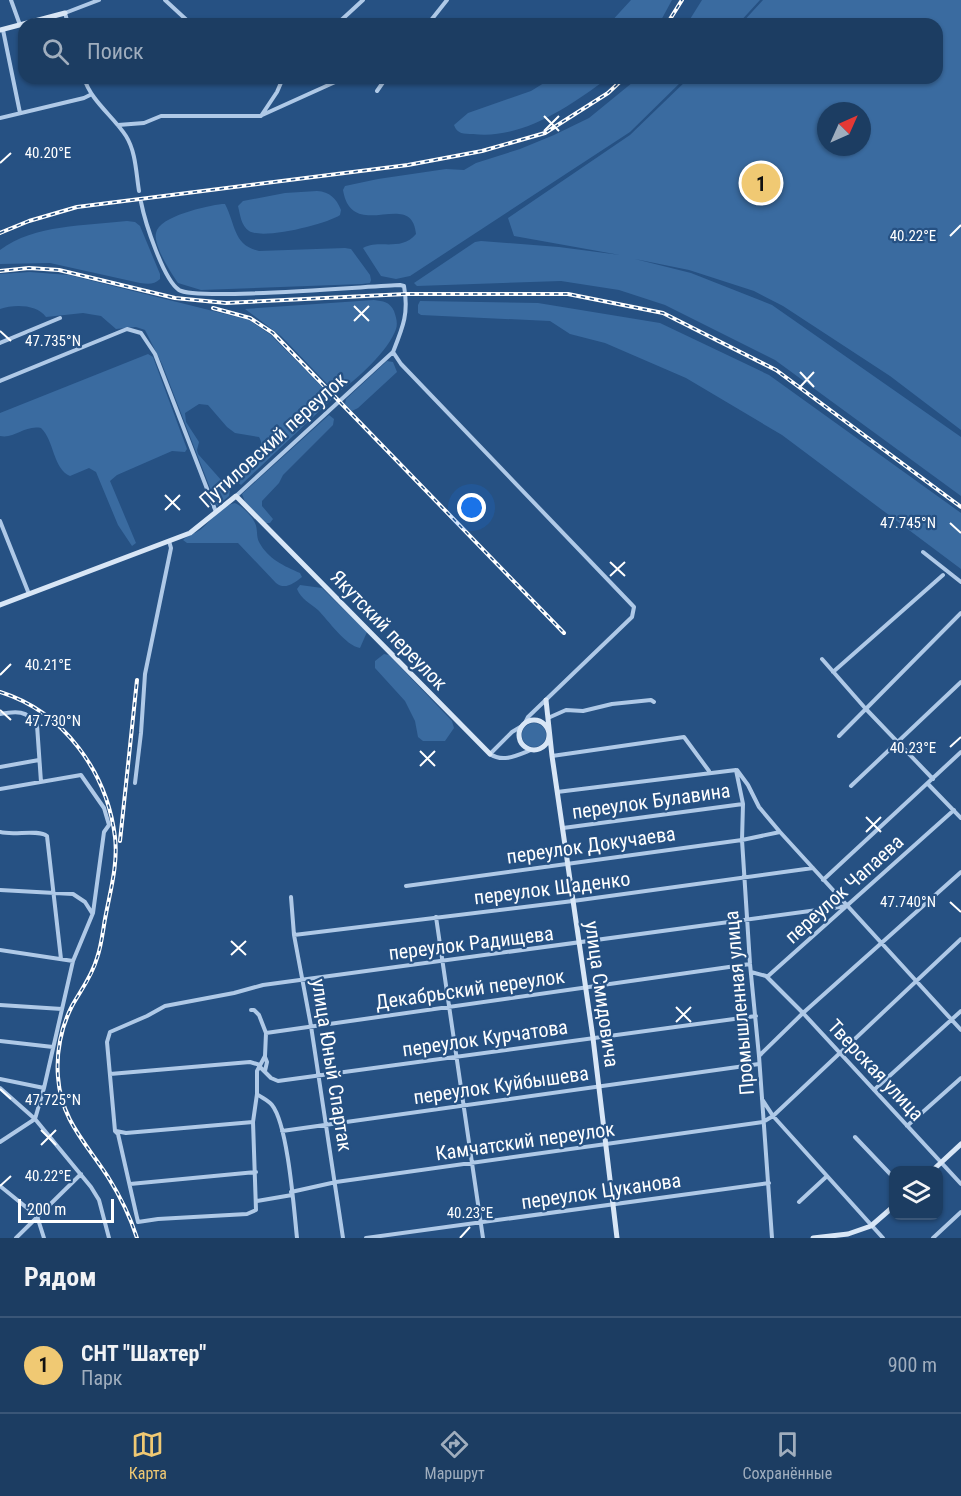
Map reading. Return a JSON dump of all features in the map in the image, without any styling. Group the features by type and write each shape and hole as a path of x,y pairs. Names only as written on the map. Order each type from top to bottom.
{"main road":[{"path":"46,18 65,13"},
{"path":"1,29 18,25"},
{"name":"Путиловский переулок","path":"0,605 169,542 195,530 236,496"},
{"name":"Якутский переулок","path":"236,496 490,754"},
{"name":"улица Смидовича","path":"546,700 593,1038 617,1238"},
{"path":"538,750 547,743 549,732 545,725 532,720 524,725 519,733 520,740 531,750 538,750 552,756"},
{"path":"938,1166 961,1144"},
{"path":"813,1238 848,1236 871,1226 889,1210"}],"street":[{"path":"11,0 18,19"},
{"path":"66,18 65,13 99,0"},
{"path":"165,0 184,18"},
{"path":"344,18 363,0"},
{"path":"433,18 447,0"},
{"path":"1,29 20,113"},
{"path":"86,84 90,95 118,125 132,149 139,191"},
{"path":"260,116 281,84"},
{"path":"118,125 144,123 161,116 260,116 331,84"},
{"path":"377,91 382,84"},
{"path":"0,118 90,95"},
{"path":"141,202 163,268 173,284 183,292 252,293 404,286 407,308 393,352 401,364 632,603 634,607 632,617 528,717 524,725 512,732 490,754 498,758 512,757 531,750"},
{"path":"0,343 60,318"},
{"path":"0,381 127,329 141,333 155,354 217,513"},
{"name":"Путиловский переулок","path":"236,496 393,352"},
{"path":"0,524 30,594"},
{"path":"135,783 145,674 171,548 169,542"},
{"path":"923,552 961,582"},
{"path":"833,672 943,575"},
{"path":"839,736 961,613"},
{"path":"822,659 933,779"},
{"path":"851,786 961,681"},
{"path":"548,719 566,710 583,711 612,704 651,700 654,702"},
{"path":"0,714 22,712 37,725 41,782"},
{"path":"552,756 684,737 710,772"},
{"path":"823,880 961,752"},
{"path":"0,766 39,760"},
{"path":"557,792 734,769 748,785 759,807 780,832 961,1030"},
{"name":"Промышленная улица","path":"734,769 743,804 744,877 772,1238"},
{"path":"0,789 81,776 104,808 109,825 104,832 93,914 73,961 35,1119 0,1142"},
{"path":"928,784 961,818"},
{"name":"переулок Булавина","path":"563,828 743,804"},
{"name":"переулок Чапаева","path":"767,977 954,810"},
{"path":"0,832 8,834 44,833 48,840 61,959"},
{"name":"переулок Докучаева","path":"406,886 742,840 780,832"},
{"name":"переулок Щаденко","path":"294,935 573,901 813,868"},
{"path":"759,1056 803,1013 961,872"},
{"path":"0,890 73,894 86,902 93,914"},
{"name":"улица Юный Спартак","path":"291,897 294,935 319,1075 343,1238"},
{"name":"переулок Радищева","path":"110,1074 108,1036 110,1032 165,1006 303,979 580,944 847,906"},
{"path":"435,917 483,1238"},
{"path":"763,1122 961,939"},
{"path":"0,950 73,961"},
{"name":"Декабрьский переулок","path":"266,1033 750,964"},
{"path":"751,972 767,977"},
{"name":"Тверская улица","path":"767,977 961,1184"},
{"path":"0,1005 62,1009"},
{"path":"251,1010 260,1015 266,1033 265,1071"},
{"path":"874,1090 961,1011"},
{"name":"переулок Курчатова","path":"259,1065 271,1078 278,1081 756,1016"},
{"path":"0,1041 53,1047"},
{"path":"259,1065 250,1062 110,1074 115,1131 118,1134 138,1222 248,1214 255,1211 257,1201 253,1122 257,1071 265,1056"},
{"name":"переулок Куйбышева","path":"282,1131 759,1064"},
{"path":"907,1126 961,1078"},
{"path":"0,1079 44,1088"},
{"path":"0,1088 35,1119 81,1174 99,1200 109,1238"},
{"path":"257,1094 271,1104 282,1131 297,1238"},
{"path":"762,1099 772,1116 883,1238"},
{"path":"115,1131 126,1133 253,1122"},
{"name":"Камчатский переулок","path":"257,1201 336,1182 763,1122"},
{"path":"855,1137 889,1173"},
{"path":"130,1184 256,1172"},
{"path":"15,1238 81,1174"},
{"path":"799,1202 826,1176"},
{"name":"переулок Цуканова","path":"366,1238 769,1183"},
{"path":"0,1186 37,1216 44,1238"},
{"path":"933,1238 961,1212"}],"shaded area":[{"path":"631,0 672,0 662,18 614,18"},
{"path":"702,0 760,0 744,18 691,18"},
{"path":"763,0 961,0 961,430 890,376 783,306 754,291 689,270 635,259 691,273 772,305 961,437 961,496 775,360 665,305 619,290 561,281 417,286 414,283 475,242 481,241 559,247 620,255 514,236 508,218 630,135 683,84 943,84 943,18 746,18"},
{"path":"542,84 599,84 562,110 509,132 464,134 455,128 454,125 468,113 531,91"},
{"path":"631,84 679,84 630,132 410,276 396,279 381,276 363,248 404,243 416,234 412,221 404,215 358,213 349,205 343,190 345,186 446,169 464,170 476,163 554,135 589,118"},
{"path":"317,191 329,194 335,199 341,210 340,215 309,226 267,234 249,231 243,223 238,206 243,201 285,193"},
{"path":"225,204 229,212 236,233 244,244 251,248 259,251 351,249 370,275 370,283 201,290 178,283 163,259 157,244 156,233 159,227 184,213"},
{"path":"135,222 140,226 160,274 160,279 155,282 140,283 50,263 0,264 0,250 29,235 61,228"},
{"path":"30,272 69,275 249,320 271,335 329,394 331,400 241,485 235,478 261,449 259,437 235,433 208,405 199,404 185,413 186,422 199,442 198,454 230,490 229,496 217,506 162,364 145,330 136,327 116,329 101,316 83,313 46,317 31,307 12,306 0,309 0,274"},
{"path":"374,300 386,302 392,308 397,320 396,329 387,346 371,364 338,392 334,391 281,336 245,309"},
{"path":"420,301 538,303 660,323 769,375 961,513 961,569 782,435 686,378 605,343 570,334 550,321 421,315 418,313"},
{"path":"148,354 153,357 187,449 185,452 172,451 117,475 110,481 136,543 132,546 118,525 96,472 89,468 70,476 64,472 41,428 30,428 10,436 0,436 0,413"},
{"path":"387,361 393,362 397,372 352,411 345,404 346,399"},
{"path":"329,415 334,419 333,425 283,475 279,483 262,501 262,506 273,519 270,523 266,523 245,502 242,494"},
{"path":"235,503 254,520 259,542 267,553 282,565 300,573 302,577 289,585 279,585 238,543 187,543 183,540 200,530 225,507"},
{"path":"300,585 322,588 367,632 360,648 343,638 318,610 303,598 297,589"},
{"path":"384,654 389,655 452,721 454,728 445,741 423,741 418,737 415,721 405,701 375,668 375,661"},
{"path":"529,723 539,723 546,730 546,740 539,747 529,747 522,740 522,730"}],"railway":[{"path":"671,18 682,0"},
{"path":"0,233 29,221 77,207 408,165 482,151 545,133 608,93 618,84"},
{"path":"0,271 29,268 59,270 175,298 226,303 406,294 568,294 663,313 776,370 961,507"},
{"path":"213,308 250,318 273,333 564,633"},
{"path":"120,841 137,680"},
{"path":"0,692 23,701 44,714 62,730 92,768 103,790 110,813 116,856 99,953 62,1031 58,1077 60,1092 69,1119 117,1191 137,1238"}],"place":[{"name":"СНТ \"Шахтер\"","path":"761,183"}]}
